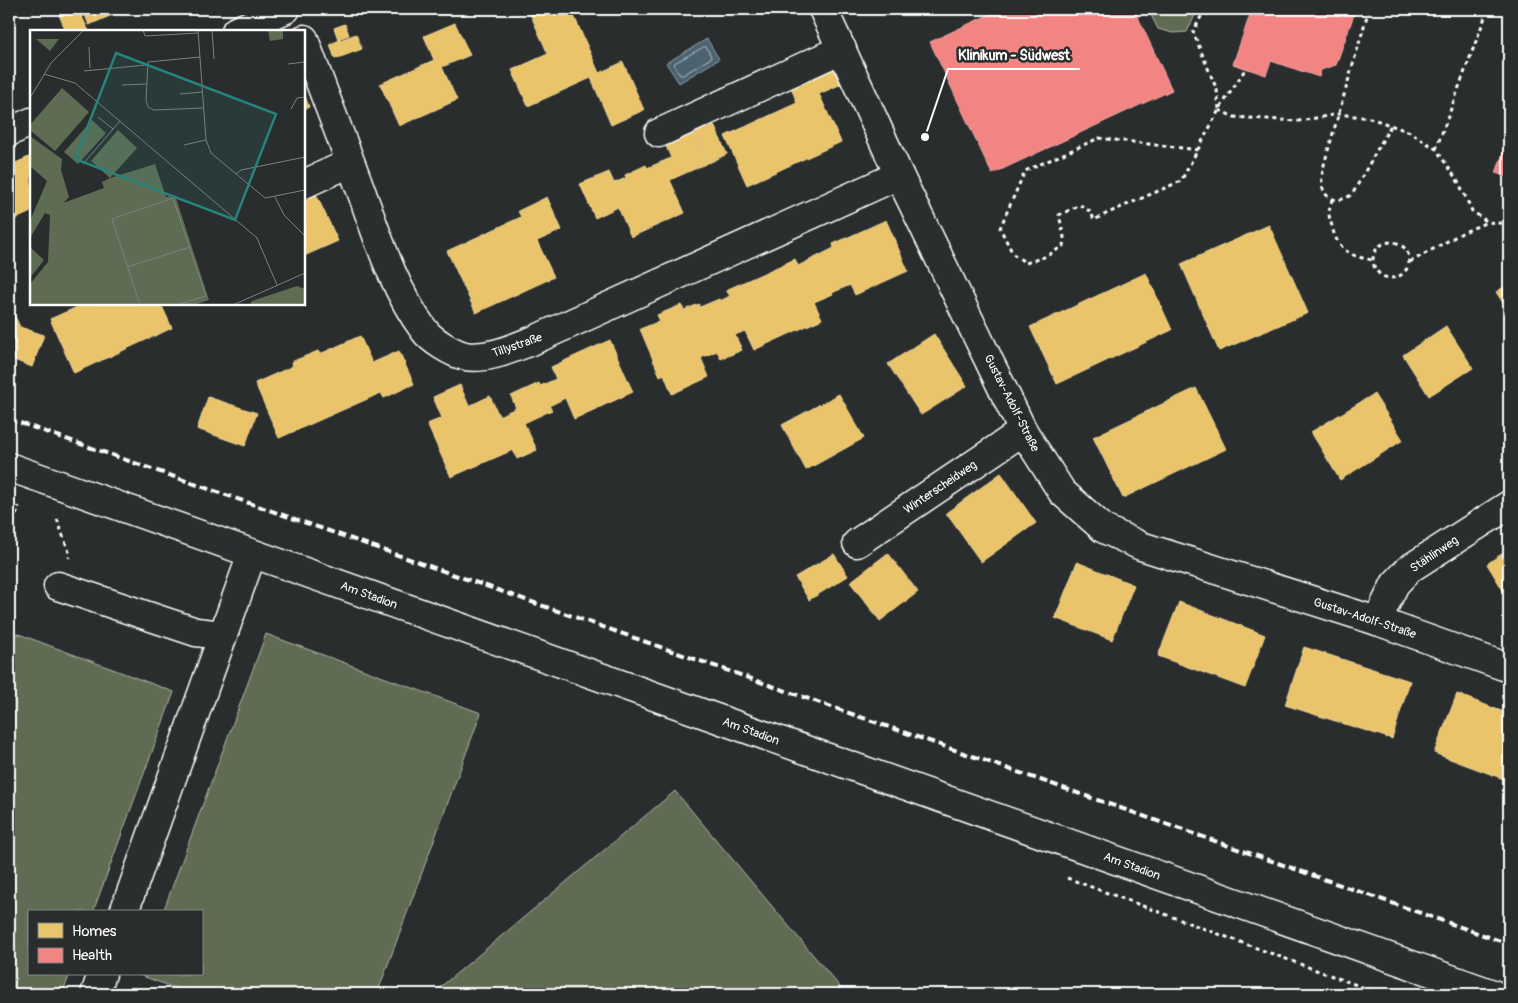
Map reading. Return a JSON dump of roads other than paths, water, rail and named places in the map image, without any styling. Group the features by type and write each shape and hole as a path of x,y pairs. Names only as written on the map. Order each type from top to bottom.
{"street":[{"path":"238,30 286,9"},
{"path":"292,9 301,30"},
{"name":"Gustav-Adolf-Straße","path":"823,9 900,175 1023,431 1062,492 1104,529 1141,546 1377,621 1509,668"},
{"name":"Tillystraße","path":"305,42 399,289 425,332 442,346 464,356 483,356 501,352 534,340 900,175"},
{"path":"659,133 842,48"},
{"path":"9,132 30,122"},
{"path":"305,184 350,163"},
{"name":"Winterscheidweg","path":"857,543 1023,431"},
{"name":"Am Stadion","path":"9,466 1493,994"},
{"name":"Stählinweg","path":"1377,621 1395,584 1409,569 1509,505"},
{"path":"125,910 252,554"},
{"path":"58,586 196,632 222,635"},
{"path":"95,994 101,976"}],"water":[{"path":"707,39 719,59 679,83 666,63"}],"railway":[{"path":"9,419 1509,944"}],"place":[{"name":"Klinikum - Südwest","path":"925,137"}]}
